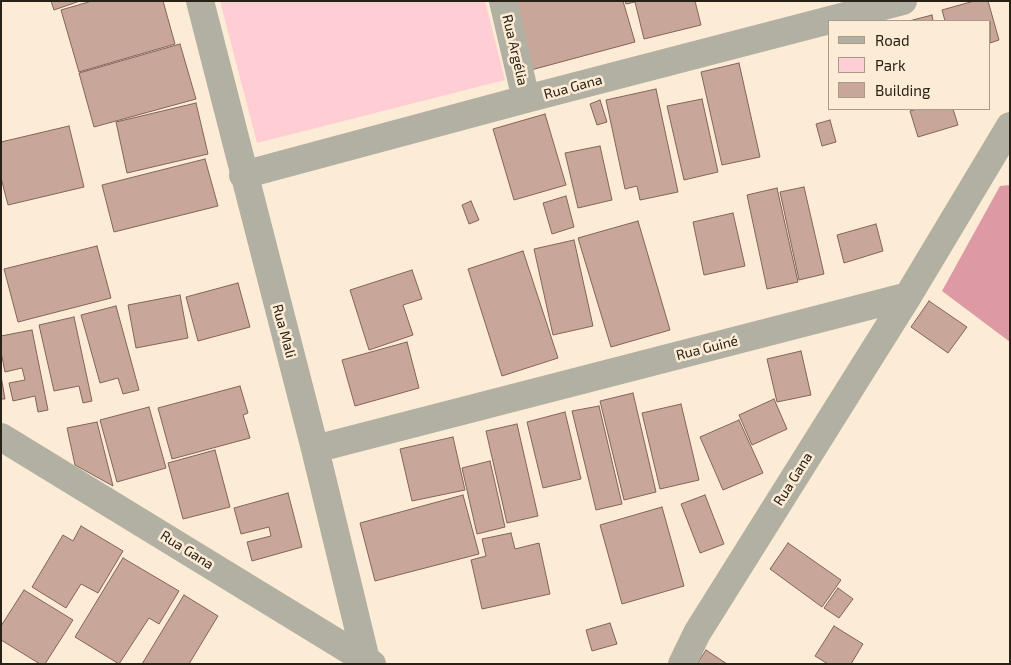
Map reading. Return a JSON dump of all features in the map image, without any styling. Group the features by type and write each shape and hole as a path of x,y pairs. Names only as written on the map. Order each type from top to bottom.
{"street":[{"name":"Rua Mali","path":"200,1 369,662"},
{"name":"Rua Argélia","path":"503,1 526,99"},
{"name":"Rua Gana","path":"830,20 903,1"},
{"name":"Rua Gana","path":"243,175 828,20"},
{"path":"908,296 1010,126"},
{"name":"Rua Gana","path":"682,664 697,633 908,296"},
{"name":"Rua Guiné","path":"315,449 908,296"},
{"name":"Rua Gana","path":"1,437 369,662"}],"green space":[{"path":"220,1 485,1 505,80 257,143"}],"shaded area":[{"path":"1010,185 1010,342 942,291 1000,186"}],"building":[{"path":"51,1 80,1 54,10"},
{"path":"92,1 163,1 175,44 79,72 61,10"},
{"path":"512,1 623,1 635,42 531,70"},
{"path":"625,1 695,1 701,25 644,39 635,2 626,4"},
{"path":"974,1 988,1 999,40 991,43 991,20 945,20 942,10"},
{"path":"932,15 933,20 913,20"},
{"path":"180,44 196,99 94,127 79,73"},
{"path":"739,63 760,157 722,165 701,72"},
{"path":"656,89 678,192 640,200 637,186 625,189 606,100"},
{"path":"702,99 718,172 684,180 667,106"},
{"path":"600,100 607,122 597,125 590,104"},
{"path":"196,103 208,154 127,173 116,122"},
{"path":"953,110 958,125 918,137 910,111"},
{"path":"545,114 566,185 514,200 493,129"},
{"path":"830,120 836,142 822,146 816,124"},
{"path":"69,126 84,187 8,205 1,178 1,142"},
{"path":"600,146 612,200 578,208 565,153"},
{"path":"205,159 218,206 114,232 102,185"},
{"path":"804,187 824,274 799,280 780,192"},
{"path":"777,188 798,282 767,289 747,195"},
{"path":"566,196 574,227 552,234 543,203"},
{"path":"471,201 479,220 469,224 462,205"},
{"path":"733,213 745,266 704,275 693,222"},
{"path":"638,221 670,330 611,347 578,238"},
{"path":"876,224 883,251 844,263 837,235"},
{"path":"574,240 593,326 553,335 534,249"},
{"path":"97,246 111,298 18,322 4,269"},
{"path":"523,251 558,358 502,376 468,269"},
{"path":"412,270 422,299 403,305 413,335 369,350 350,290"},
{"path":"238,283 250,327 198,341 186,297"},
{"path":"180,295 188,338 136,348 128,305"},
{"path":"929,301 967,327 948,353 911,327"},
{"path":"116,306 139,390 123,394 118,378 100,383 81,315"},
{"path":"74,317 92,401 83,403 79,386 54,391 39,325"},
{"path":"32,330 48,410 38,412 35,396 13,401 9,383 25,380 22,368 5,372 1,352 1,336"},
{"path":"407,342 419,388 355,406 342,360"},
{"path":"801,351 811,395 777,402 767,359"},
{"path":"1,376 5,399 1,399"},
{"path":"240,386 248,413 243,415 250,438 172,459 158,408"},
{"path":"633,393 656,492 624,500 600,401"},
{"path":"774,399 787,429 752,445 739,415"},
{"path":"681,404 699,480 660,489 642,413"},
{"path":"599,406 622,504 596,510 572,411"},
{"path":"149,407 166,468 117,482 100,420"},
{"path":"565,412 581,479 543,488 527,422"},
{"path":"739,420 763,473 723,490 700,437"},
{"path":"97,422 113,486 75,465 67,428"},
{"path":"517,424 538,516 507,523 486,431"},
{"path":"453,437 465,490 412,501 400,449"},
{"path":"215,450 230,507 183,519 168,463"},
{"path":"490,461 505,527 477,534 462,468"},
{"path":"288,493 302,547 252,561 247,542 271,536 269,527 241,534 234,508"},
{"path":"463,495 479,554 375,581 360,523"},
{"path":"705,495 724,544 700,553 681,504"},
{"path":"662,507 684,586 622,604 600,525"},
{"path":"81,526 123,551 98,593 81,584 66,608 32,587 63,535 73,541"},
{"path":"511,533 515,549 539,543 550,594 482,609 471,560 486,556 482,539"},
{"path":"788,543 841,580 822,607 770,569"},
{"path":"123,558 179,591 159,624 149,618 119,664 75,637"},
{"path":"838,588 853,599 839,618 824,608"},
{"path":"24,590 73,620 45,664 40,664 1,640 1,626"},
{"path":"184,595 218,616 189,664 142,664"},
{"path":"610,623 617,644 592,651 586,630"},
{"path":"834,626 863,644 851,664 828,664 815,656"},
{"path":"706,650 727,664 697,664"}]}
